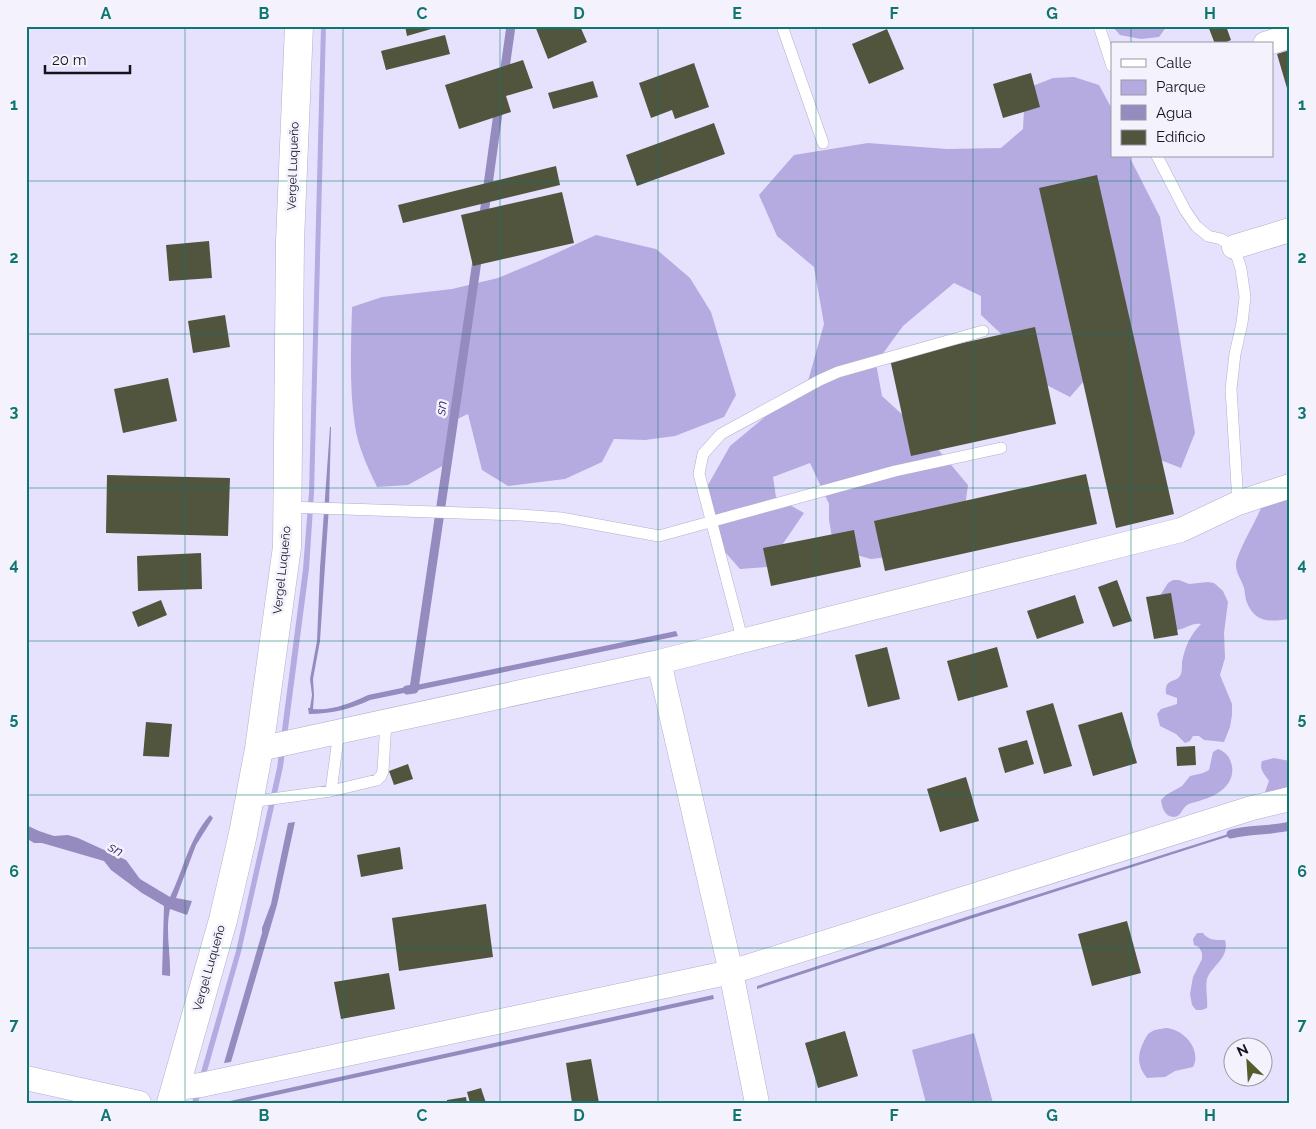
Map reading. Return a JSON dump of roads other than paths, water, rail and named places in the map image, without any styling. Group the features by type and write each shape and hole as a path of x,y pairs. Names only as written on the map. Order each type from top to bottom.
{"main road":[{"name":"Vergel Luqueño","path":"174,1095 223,920 249,802 259,749 286,547 290,241 299,26"}],"street":[{"path":"1271,42 1290,36"},
{"path":"1234,247 1290,230"},
{"path":"259,749 743,642 1181,530 1238,503 1290,486"},
{"path":"659,662 731,972 757,1103"},
{"path":"174,1095 201,1085 731,972 1252,808 1290,799"},
{"path":"26,1078 139,1103"}],"lane":[{"path":"782,26 823,142"},
{"path":"1099,26 1111,63"},
{"path":"1158,158 1185,210 1196,226 1208,236 1221,239 1234,247 1242,269 1245,296 1230,389 1238,503"},
{"path":"743,642 710,522 699,474 703,454 721,434 838,372 983,331"},
{"path":"287,507 562,518 659,536 895,472 1001,448"},
{"path":"249,802 331,791 377,780 381,776 386,721"},
{"path":"331,791 339,731"}],"water":[{"path":"330,427 329,506 320,641 313,679 313,709 334,708 368,695 676,631 678,636 370,700 340,710 309,714 308,708 310,708 312,695 310,679 317,641"},
{"path":"210,815 213,818 196,845 176,898 192,901 187,915 170,909 168,926 170,976 162,975 164,906 142,893 111,870 104,861 42,843 34,843 26,838 26,825 54,836 68,835 78,838 126,860 140,879 170,897 191,845"},
{"path":"295,822 277,905 231,1062 224,1063 262,928 271,904 288,823"},
{"path":"1241,830 1242,832 757,989 757,986 969,916"},
{"path":"713,995 714,999 240,1103 221,1103"}],"waterway":[{"name":"sn","path":"504,75 511,26"},
{"name":"sn","path":"483,221 499,106"},
{"name":"sn","path":"407,690 414,689 478,254"},
{"path":"1231,834 1290,826"}]}
